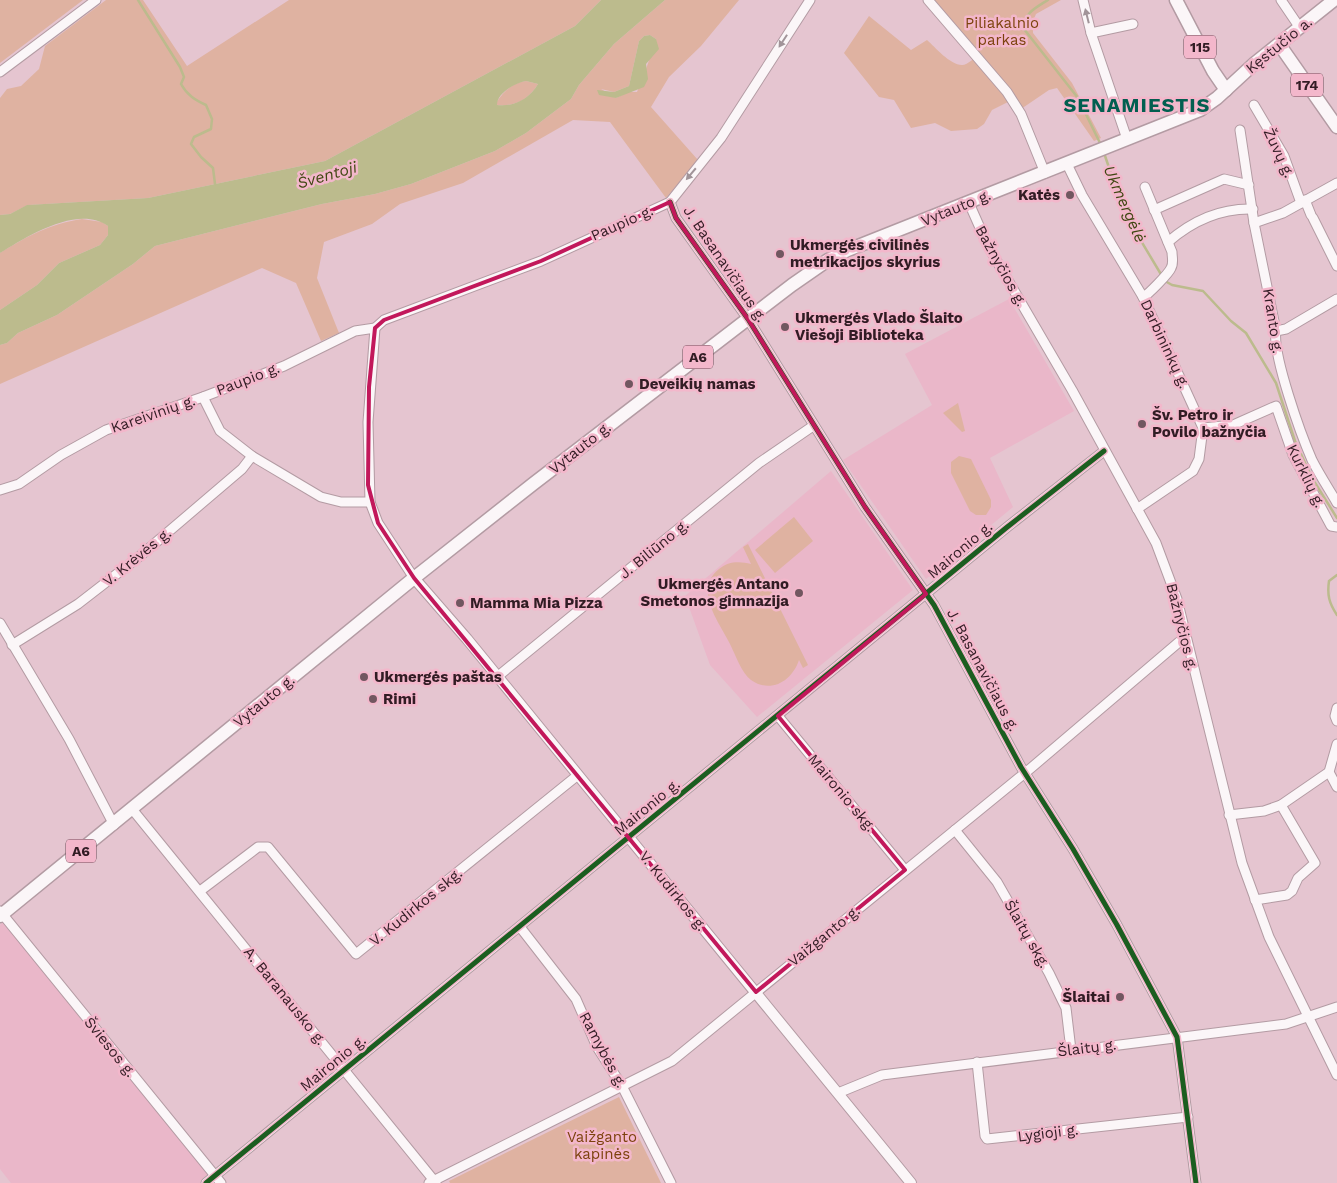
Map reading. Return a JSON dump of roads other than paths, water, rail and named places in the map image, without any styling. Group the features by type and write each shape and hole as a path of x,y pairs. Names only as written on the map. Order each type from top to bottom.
{"main road":[{"name":"115","path":"1176,0 1213,71 1226,90"},
{"name":"Kęstučio a.","path":"1226,90 1334,0"},
{"name":"174","path":"1279,44 1337,127"},
{"name":"Vytauto g.","path":"1,914 114,825 414,578 660,385 828,260 1200,110 1226,90"}],"street":[{"path":"0,72 96,0"},
{"name":"Paupio g.","path":"203,397 284,366 355,331 375,328 384,320 541,261 670,202 721,138 810,0"},
{"path":"928,0 1011,98 1021,114 1045,173"},
{"path":"1083,0 1091,33 1127,139"},
{"path":"1280,0 1300,28"},
{"path":"1091,33 1133,24"},
{"name":"Žuvų g.","path":"1254,105 1284,156 1303,202 1337,266"},
{"name":"Kranto g.","path":"1240,130 1254,224 1276,331 1275,340 1280,363 1305,444 1313,462 1337,503"},
{"name":"Darbininkų g.","path":"1067,164 1082,195 1143,297 1204,428"},
{"path":"1154,210 1224,179 1249,185"},
{"path":"1254,224 1283,213 1337,184"},
{"path":"1143,297 1152,292 1171,268 1173,261 1168,242 1145,187"},
{"name":"J. Basanavičiaus g.","path":"670,202 676,218 748,319 865,507 926,594 1025,772 1073,849 1177,1037 1196,1183"},
{"name":"Bažnyčios g.","path":"968,203 988,246 1072,390 1104,452 1156,542 1177,598 1230,815 1254,900 1269,937 1337,1075"},
{"path":"1168,242 1185,227 1205,218 1238,209 1253,209"},
{"path":"1276,331 1286,330 1337,299"},
{"path":"375,328 368,422 370,502 378,523 414,578"},
{"name":"Kareivinių g.","path":"0,490 19,484 60,455 106,430 203,397 220,431 252,456 321,497 341,502 370,502"},
{"name":"Kurklių g.","path":"1204,428 1233,424 1276,406 1293,455 1331,526 1336,527"},
{"name":"J. Biliūno g.","path":"498,677 759,463 813,426"},
{"path":"1137,509 1193,472 1199,460 1204,428"},
{"name":"Maironio g.","path":"206,1183 218,1179 345,1069 926,594 1084,466 1104,452"},
{"name":"V. Krėvės g.","path":"12,645 78,604 140,556 242,469 252,456"},
{"name":"V. Kudirkos g.","path":"414,578 498,677 911,1183"},
{"path":"0,623 69,739 114,825"},
{"name":"Vaižganto g.","path":"433,1182 672,1061 955,830 1180,642 1186,640"},
{"path":"1337,708 1337,720"},
{"name":"Maironio skg.","path":"778,716 905,870"},
{"path":"1230,815 1264,812 1282,805 1329,772 1337,744"},
{"path":"1329,772 1337,787"},
{"name":"V. Kudirkos skg.","path":"200,891 258,847 268,847 356,954 578,775"},
{"path":"1254,900 1287,895 1292,891 1298,878 1315,863 1282,805"},
{"name":"A. Baranausko g.","path":"132,810 345,1069 433,1182"},
{"name":"Šlaitų skg.","path":"955,830 996,882 1049,973 1066,1008 1071,1050"},
{"name":"Šviesos g.","path":"1,914 218,1179"},
{"name":"Ramybės g.","path":"520,927 576,998 597,1047 622,1086 671,1183"},
{"name":"Šlaitų g.","path":"838,1093 882,1075 1267,1027 1309,1018 1337,1007"},
{"name":"Lygioji g.","path":"977,1062 985,1136 987,1139 1188,1117"}],"water":[{"name":"Šventoji","path":"601,0 665,0 614,44 579,85 571,99 526,133 495,151 411,184 375,194 322,204 155,246 133,264 57,315 18,333 7,343 0,345 0,310 37,285 59,263 100,245 108,235 108,226 96,220 82,219 52,225 0,253 0,215 10,214 27,205 148,198 325,161 575,26","holes":["526,81 538,84 526,98 509,105 497,105 500,96 512,86"]},
{"path":"650,35 656,39 659,49 646,64 648,79 644,87 616,98 599,95 597,90 614,92 629,86 639,41 644,36"}],"waterway":[{"path":"138,0 180,67 184,77 181,84 183,88 192,97 206,105 212,119 211,129 194,137 191,144 213,168 215,184"},
{"name":"Ukmergėlė","path":"1048,0 1028,15 1024,23 1024,29 1078,98 1101,145"},
{"name":"Ukmergėlė","path":"1104,153 1125,214 1162,276"},
{"name":"Ukmergėlė","path":"1165,281 1172,285 1203,291 1231,321 1246,333 1276,383 1295,441 1312,478 1337,518"},
{"name":"Ukmergėlė","path":"1337,575 1329,581 1328,591 1330,603 1337,615"}],"place":[{"name":"Katės","path":"1070,195"},
{"name":"Ukmergės civilinės metrikacijos skyrius","path":"780,254"},
{"name":"Ukmergės Vlado Šlaito Viešoji Biblioteka","path":"785,327"},
{"name":"Deveikių namas","path":"629,384"},
{"name":"Šv. Petro ir Povilo bažnyčia","path":"1142,424"},
{"name":"Ukmergės Antano Smetonos gimnazija","path":"799,593"},
{"name":"Mamma Mia Pizza","path":"460,603"},
{"name":"Ukmergės paštas","path":"364,677"},
{"name":"Rimi","path":"373,699"},
{"name":"Šlaitai","path":"1120,997"}],"district":[{"name":"SENAMIESTIS","path":"1137,105"}],"park label":[{"name":"Piliakalnio parkas","path":"1002,32"},
{"name":"Vaižganto kapinės","path":"602,1146"}]}
